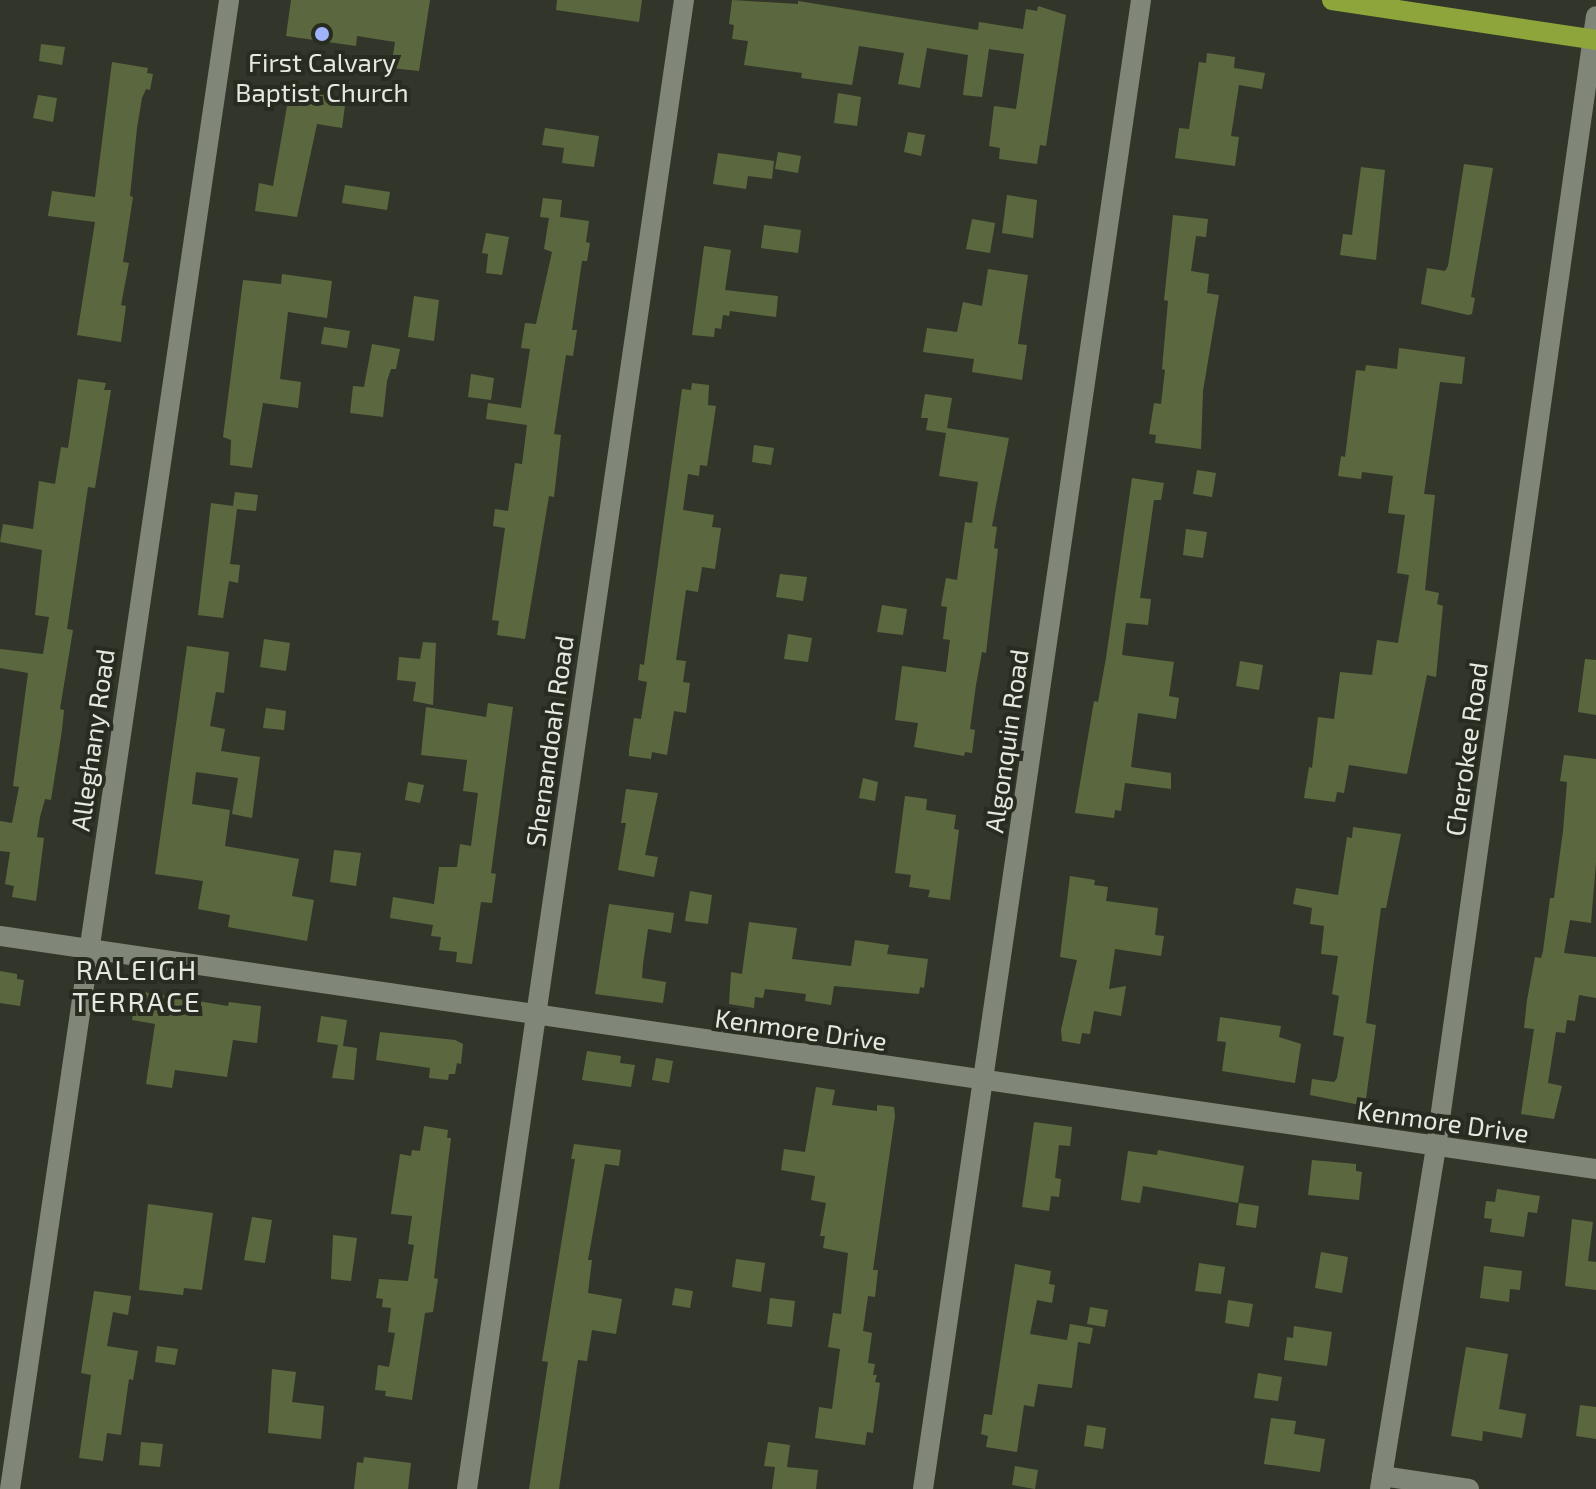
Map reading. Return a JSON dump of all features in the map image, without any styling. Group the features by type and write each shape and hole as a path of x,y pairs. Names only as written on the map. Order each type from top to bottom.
{"main road":[{"path":"1332,0 1594,40"}],"street":[{"name":"Alleghany Road","path":"10,1489 229,0"},
{"name":"Shenandoah Road","path":"467,1489 684,0"},
{"name":"Algonquin Road","path":"923,1489 1141,0"},
{"name":"Cherokee Road","path":"1381,1483 1436,1147 1596,16"},
{"name":"Kenmore Drive","path":"0,936 1596,1169"},
{"path":"1381,1483 1469,1489"}],"building":[{"name":"First Calvary Baptist Church","path":"291,0 430,0 419,71 391,68 395,42 357,36 356,46 286,36"},
{"path":"557,0 642,0 639,22 556,10"},
{"path":"732,0 798,4 798,1 978,30 979,22 1023,29 1026,9 1037,11 1038,6 1066,15 1046,146 1040,145 1037,164 999,159 1000,148 989,146 994,106 1016,109 1024,54 989,49 982,97 963,95 968,55 927,48 920,88 898,84 904,53 859,46 852,85 801,78 802,73 744,65 748,41 732,39 734,25 729,24"},
{"path":"41,44 65,47 62,65 39,61"},
{"path":"1207,53 1235,57 1234,68 1265,73 1262,89 1239,85 1231,136 1239,137 1235,166 1175,158 1179,128 1189,129 1199,62 1206,63"},
{"path":"112,62 148,68 147,73 153,74 150,90 146,89 142,98 137,128 130,196 133,197 123,262 129,263 121,305 126,306 121,342 77,335 95,222 48,216 52,191 95,197"},
{"path":"290,89 346,98 342,128 317,124 297,217 255,211 259,183 273,186"},
{"path":"838,93 861,97 857,126 834,123"},
{"path":"38,95 57,98 53,122 33,118"},
{"path":"545,128 599,136 594,167 562,163 564,148 542,145"},
{"path":"908,132 925,135 921,156 904,152"},
{"path":"778,152 801,156 798,173 775,169"},
{"path":"718,153 774,161 772,179 748,176 746,189 713,184"},
{"path":"1464,164 1493,168 1471,297 1475,298 1472,314 1468,315 1421,304 1427,268 1445,271 1448,266"},
{"path":"1361,167 1385,170 1376,260 1340,255 1343,234 1352,235"},
{"path":"345,185 390,192 387,210 342,203"},
{"path":"1007,195 1037,200 1033,238 1002,233"},
{"path":"543,198 562,200 560,217 589,221 586,242 590,243 587,261 582,261 572,330 577,330 573,356 566,355 554,434 561,435 554,497 549,496 525,639 497,635 499,621 492,620 505,528 493,526 495,509 508,511 515,463 522,464 527,425 486,419 488,403 521,408 530,349 521,348 525,323 536,324 552,252 544,249 549,218 540,217"},
{"path":"1173,215 1208,219 1206,237 1196,236 1191,271 1209,274 1207,293 1219,295 1203,391 1201,449 1155,443 1156,435 1149,434 1154,403 1161,404 1165,370 1162,369 1168,301 1164,300"},
{"path":"972,219 995,223 990,253 966,249"},
{"path":"764,225 801,230 798,253 761,248"},
{"path":"486,233 509,237 502,275 486,273 488,254 482,253"},
{"path":"704,246 731,250 725,290 778,296 776,317 730,311 729,316 723,315 721,329 715,328 714,337 692,335"},
{"path":"988,269 1028,275 1018,344 1027,345 1022,380 972,372 974,359 923,352 927,328 957,332 963,302 982,306"},
{"path":"282,274 332,281 327,318 288,312 280,379 301,382 298,408 263,403 252,468 230,465 231,440 223,437 243,280 281,284"},
{"path":"414,296 439,300 434,341 408,337"},
{"path":"324,327 350,331 347,348 321,344"},
{"path":"372,344 400,349 396,369 391,369 387,381 383,417 350,413 353,386 364,387"},
{"path":"1399,348 1465,357 1462,384 1440,382 1424,494 1435,495 1425,590 1439,593 1437,604 1443,606 1436,677 1427,675 1407,774 1349,765 1344,793 1337,792 1335,802 1304,798 1309,767 1312,768 1318,717 1334,719 1340,672 1372,675 1377,640 1398,643 1409,575 1397,573 1405,515 1388,513 1393,476 1362,472 1361,479 1338,476 1341,456 1345,457 1356,370 1365,371 1366,365 1397,369"},
{"path":"471,374 494,378 491,400 468,397"},
{"path":"78,379 106,383 104,390 111,390 95,488 88,487 67,629 73,630 60,709 64,710 62,730 51,800 45,799 40,817 37,837 44,838 36,901 12,897 14,886 5,884 10,852 0,851 0,821 12,823 19,787 13,786 28,673 0,668 0,649 43,654 49,617 35,615 42,550 0,542 3,524 33,529 39,481 55,484 61,447 68,448"},
{"path":"692,383 709,385 708,405 716,406 707,466 700,465 699,476 688,474 683,510 714,515 712,527 721,528 715,569 702,567 698,592 686,590 676,660 686,661 683,682 690,683 686,713 674,711 667,755 652,752 651,759 629,756 634,718 641,719 647,682 638,680 640,664 644,665 682,389 691,390"},
{"path":"925,394 952,398 947,428 1009,438 992,526 997,527 994,548 998,549 986,653 982,652 970,729 975,730 972,753 965,752 964,756 914,747 918,723 895,720 902,666 946,672 950,640 943,639 947,607 941,606 946,578 957,580 965,522 972,523 978,482 939,476 946,433 926,430 928,418 921,418"},
{"path":"754,445 774,448 771,465 752,462"},
{"path":"1197,470 1216,473 1212,497 1193,494"},
{"path":"1132,478 1164,483 1161,500 1154,500 1140,598 1151,599 1148,625 1126,623 1122,655 1174,662 1169,696 1179,698 1176,719 1138,713 1131,767 1171,773 1171,789 1125,783 1121,811 1115,810 1114,818 1075,813 1094,701 1098,702 1106,658"},
{"path":"235,492 258,495 256,511 237,509 230,564 240,565 238,583 229,581 223,618 198,615 211,503 233,506"},
{"path":"1186,529 1207,532 1203,558 1183,555"},
{"path":"780,574 807,577 803,601 776,597"},
{"path":"882,605 907,609 903,635 877,632"},
{"path":"788,634 812,638 808,662 784,659"},
{"path":"264,639 290,643 286,671 260,667"},
{"path":"423,642 436,643 433,705 413,701 416,682 397,680 399,657 420,659"},
{"path":"187,646 229,652 224,693 216,692 210,726 225,729 221,751 260,757 252,818 232,814 238,778 196,772 192,804 230,810 225,846 299,859 292,896 314,900 307,941 228,927 230,915 198,909 203,881 155,874"},
{"path":"1585,659 1596,660 1596,715 1578,712"},
{"path":"1240,661 1263,665 1259,690 1236,686"},
{"path":"488,703 513,707 491,873 496,874 492,903 481,902 472,964 456,962 457,952 439,950 441,937 431,936 433,925 390,918 393,897 434,904 439,867 457,867 460,844 471,846 478,793 463,791 467,760 421,755 426,707 486,717"},
{"path":"266,708 286,711 284,730 263,728"},
{"path":"1564,755 1596,759 1596,862 1591,923 1570,920 1564,953 1596,957 1596,998 1579,995 1575,1021 1567,1020 1565,1033 1556,1032 1548,1083 1562,1086 1554,1119 1521,1114 1534,1029 1524,1028 1527,1000 1535,957 1541,958 1543,951 1563,831 1567,782 1560,781"},
{"path":"863,778 878,782 875,801 859,798"},
{"path":"408,782 424,785 420,803 405,800"},
{"path":"626,789 658,793 645,855 658,857 654,877 618,870 626,823 621,823"},
{"path":"905,796 927,799 926,810 956,815 954,829 959,830 950,900 928,897 930,890 909,887 911,875 895,873"},
{"path":"1353,827 1401,834 1386,908 1381,908 1373,968 1366,1023 1376,1025 1365,1106 1310,1095 1312,1079 1334,1082 1337,1078 1344,1037 1333,1035 1339,996 1332,994 1338,956 1321,954 1324,926 1310,924 1312,908 1293,904 1296,888 1338,895 1347,837 1352,838"},
{"path":"334,850 361,853 356,886 330,882"},
{"path":"1070,876 1095,880 1094,885 1108,887 1106,901 1158,908 1155,935 1164,936 1161,956 1115,949 1109,989 1126,986 1121,1016 1094,1011 1090,1034 1082,1033 1080,1044 1062,1041 1061,1030 1077,960 1060,957"},
{"path":"690,891 712,895 708,924 685,921"},
{"path":"609,904 674,913 671,933 648,929 643,964 642,978 666,982 663,1003 595,994"},
{"path":"749,922 797,928 792,959 851,966 855,940 889,945 887,954 928,959 924,988 920,987 919,994 834,986 831,1005 805,1001 806,994 765,989 763,998 755,997 754,1008 729,1004 731,972 742,974"},
{"path":"0,971 17,974 17,979 24,980 20,1006 0,1003"},
{"path":"137,991 228,1006 229,1002 261,1006 257,1043 233,1040 227,1077 175,1070 172,1088 146,1084 155,1024 132,1020"},
{"path":"321,1016 347,1020 343,1046 357,1048 354,1080 332,1078 338,1045 317,1042"},
{"path":"1220,1017 1281,1026 1279,1037 1301,1044 1295,1083 1222,1071 1226,1042 1217,1041"},
{"path":"380,1032 455,1040 463,1044 461,1064 457,1063 455,1074 449,1074 448,1080 429,1078 430,1068 376,1060"},
{"path":"587,1051 621,1056 620,1063 635,1065 631,1087 582,1080"},
{"path":"656,1058 673,1061 669,1083 652,1080"},
{"path":"816,1087 835,1090 832,1105 877,1111 877,1105 894,1107 873,1270 878,1270 875,1297 868,1296 863,1331 872,1333 868,1363 875,1364 873,1375 877,1375 875,1382 880,1383 873,1433 867,1432 865,1445 815,1438 819,1407 832,1409 840,1349 828,1347 833,1313 841,1314 848,1253 823,1248 825,1236 820,1236 826,1203 811,1200 815,1176 781,1170 784,1149 805,1152"},
{"path":"1034,1122 1072,1127 1070,1146 1059,1145 1055,1178 1061,1179 1059,1197 1051,1196 1049,1211 1022,1207"},
{"path":"424,1126 448,1130 447,1138 451,1138 434,1278 438,1279 433,1312 425,1313 412,1400 385,1396 386,1391 375,1390 378,1365 389,1367 395,1333 388,1332 391,1308 382,1307 383,1299 376,1298 379,1279 408,1281 414,1245 408,1244 412,1216 391,1214 400,1154 411,1156 412,1150 420,1151"},
{"path":"574,1144 621,1150 619,1166 605,1164 588,1260 592,1260 588,1293 622,1299 616,1334 592,1330 587,1361 578,1360 559,1489 529,1489 548,1362 542,1361 575,1159 571,1159"},
{"path":"1158,1150 1244,1166 1238,1203 1143,1186 1140,1203 1121,1200 1128,1151 1157,1155"},
{"path":"1312,1160 1356,1164 1356,1171 1362,1172 1359,1200 1308,1195"},
{"path":"1497,1189 1540,1196 1537,1213 1528,1212 1524,1237 1490,1232 1492,1219 1484,1218 1486,1201 1495,1202"},
{"path":"1239,1203 1259,1206 1256,1228 1236,1225"},
{"path":"148,1204 213,1213 202,1290 184,1288 183,1295 139,1290"},
{"path":"252,1217 272,1220 265,1263 244,1260"},
{"path":"1572,1219 1593,1222 1588,1261 1596,1262 1596,1290 1565,1286"},
{"path":"333,1235 357,1238 351,1281 331,1279"},
{"path":"1321,1252 1348,1257 1342,1293 1315,1288"},
{"path":"736,1259 765,1263 761,1292 732,1287"},
{"path":"1199,1263 1225,1267 1221,1294 1195,1291"},
{"path":"1015,1264 1051,1271 1049,1284 1055,1285 1052,1303 1037,1300 1030,1334 1067,1340 1070,1324 1093,1328 1090,1344 1078,1342 1072,1388 1038,1384 1034,1407 1024,1405 1017,1452 986,1447 988,1436 981,1434 984,1414 992,1415"},
{"path":"1484,1266 1522,1271 1520,1290 1510,1289 1509,1302 1480,1298"},
{"path":"675,1288 693,1291 690,1308 672,1305"},
{"path":"94,1291 131,1296 128,1315 113,1312 107,1346 138,1351 133,1380 129,1379 121,1435 107,1433 103,1461 79,1458 91,1375 81,1373"},
{"path":"770,1298 795,1301 792,1327 767,1324"},
{"path":"1228,1300 1253,1304 1249,1327 1225,1323"},
{"path":"1090,1307 1108,1310 1105,1327 1087,1324"},
{"path":"1294,1326 1332,1332 1327,1366 1284,1360 1287,1337 1293,1338"},
{"path":"157,1346 178,1349 175,1365 155,1362"},
{"path":"1466,1347 1508,1354 1499,1409 1526,1414 1522,1438 1483,1431 1482,1441 1451,1436"},
{"path":"272,1369 296,1372 292,1402 324,1406 321,1439 268,1433"},
{"path":"1258,1373 1282,1377 1278,1401 1254,1398"},
{"path":"1580,1405 1596,1407 1596,1439 1576,1436"},
{"path":"1271,1418 1296,1421 1294,1434 1325,1439 1320,1472 1264,1464"},
{"path":"1087,1425 1106,1428 1103,1449 1084,1446"},
{"path":"141,1442 163,1444 160,1467 139,1465"},
{"path":"768,1442 790,1445 787,1467 818,1470 816,1489 772,1489 775,1467 764,1466"},
{"path":"364,1457 411,1463 408,1489 354,1489 357,1462 363,1463"},
{"path":"1015,1466 1038,1470 1035,1489 1012,1485"}],"place":[{"name":"First Calvary Baptist Church","path":"322,34"}],"district":[{"name":"RALEIGH TERRACE","path":"137,985"}]}
